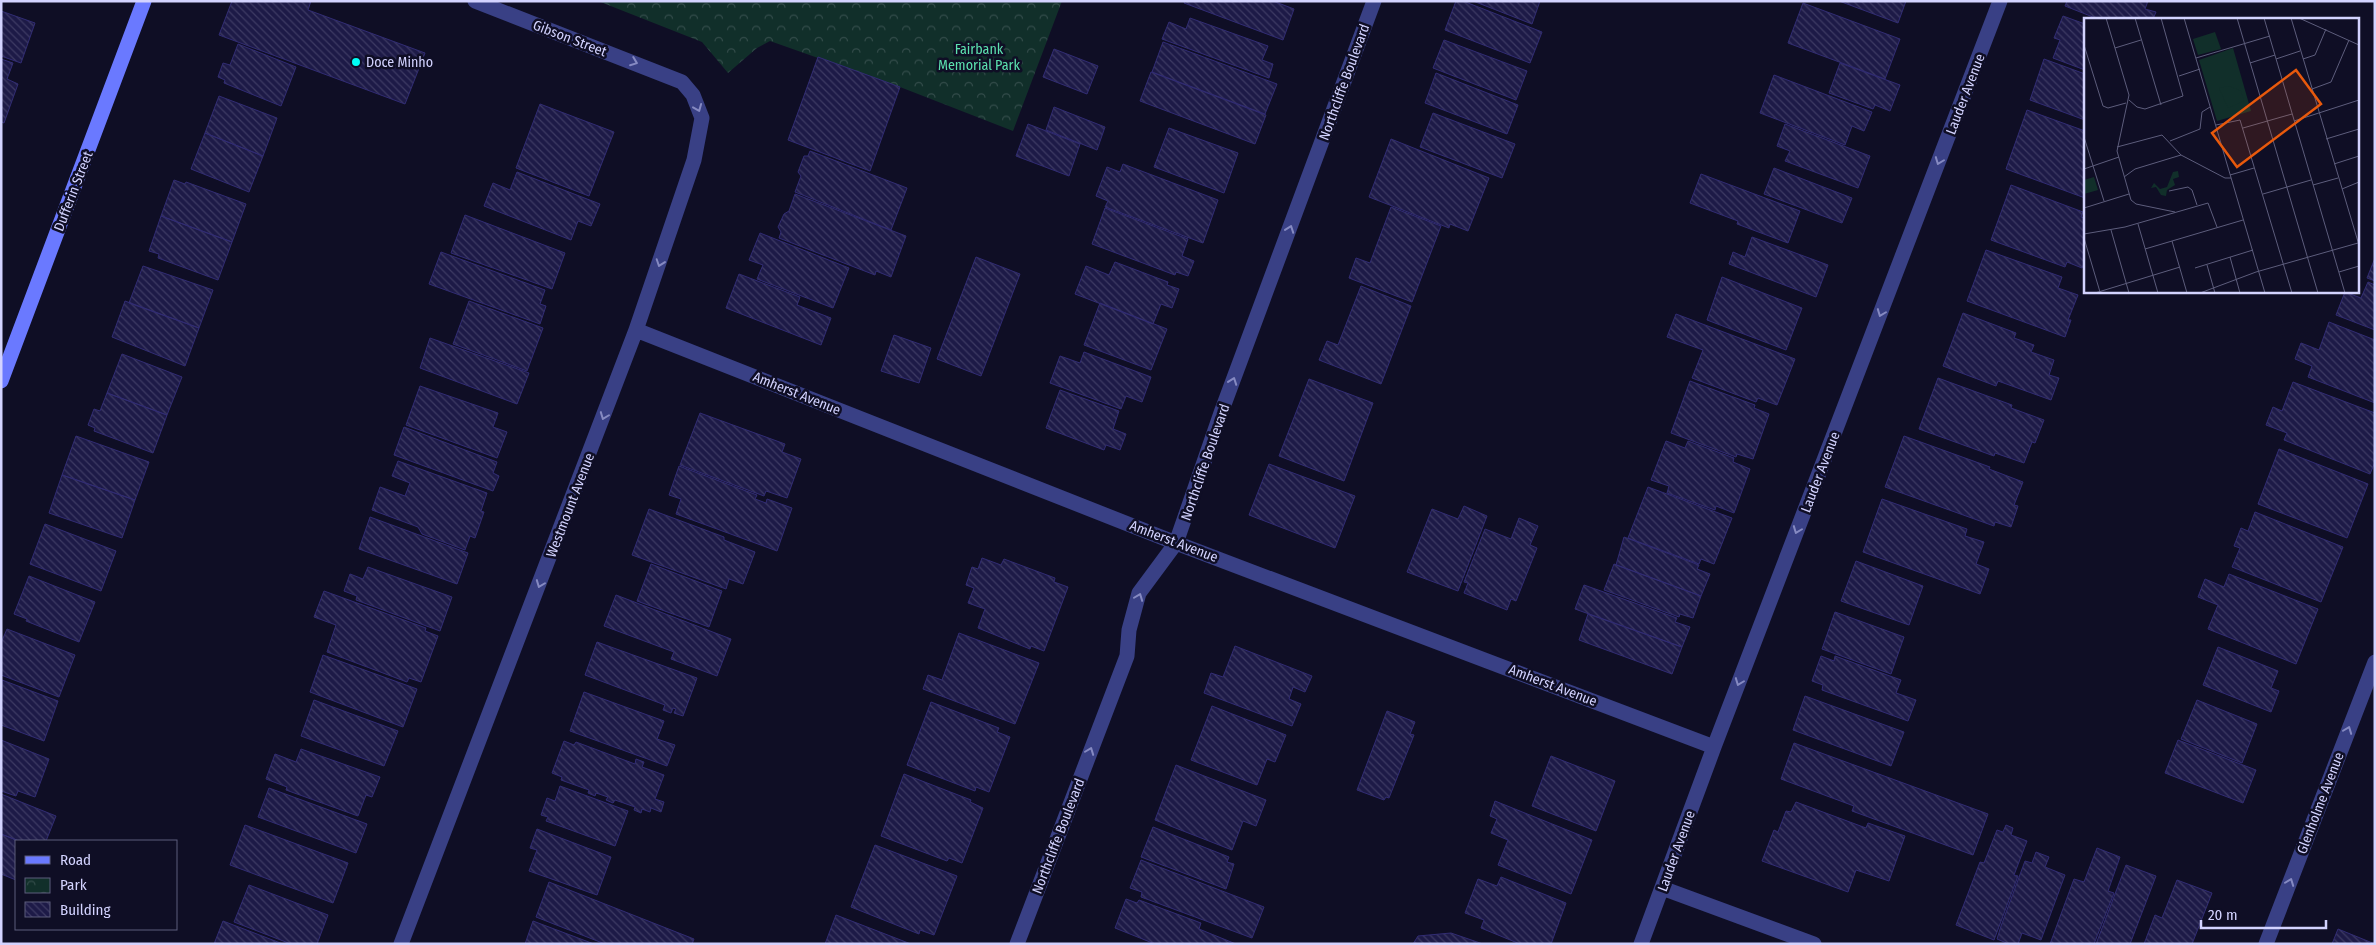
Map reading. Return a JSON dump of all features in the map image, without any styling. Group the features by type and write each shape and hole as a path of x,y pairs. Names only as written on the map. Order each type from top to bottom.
{"main road":[{"name":"Dufferin Street","path":"1,381 144,1"}],"street":[{"name":"Gibson Street","path":"474,1 666,74"},
{"name":"Northcliffe Boulevard","path":"1017,944 1127,656 1129,630 1139,593 1176,543 1226,400 1374,1"},
{"name":"Lauder Avenue","path":"1641,944 1714,746 2000,1"},
{"name":"Westmount Avenue","path":"401,944 636,330 694,160 702,118 693,95 682,82 666,74"},
{"name":"Amherst Avenue","path":"636,330 1176,543 1714,746"},
{"name":"Glenholme Avenue","path":"2266,944 2375,662"},
{"path":"1662,888 1814,944"}],"green space":[{"name":"Fairbank Memorial Park","path":"598,1 1062,1 1013,131 900,87 770,41 757,48 728,73 702,42"}],"building":[{"name":"Doce Minho","path":"232,1 311,1 308,10 425,53 405,104 219,35"},
{"path":"1185,1 1273,1 1294,9 1283,40 1184,3"},
{"path":"1456,1 1463,1 1542,32 1530,63 1445,30"},
{"path":"1473,1 1540,1 1532,24"},
{"path":"1839,1 1906,1 1898,23"},
{"path":"2067,1 2148,1 2145,9 2156,12 2153,18 2095,18 2065,6"},
{"path":"1803,3 1900,39 1885,79 1788,43"},
{"path":"1,11 35,23 21,63 1,56"},
{"path":"2063,16 2084,24 2084,70 2053,58 2060,40 2054,38"},
{"path":"1190,18 1268,46 1262,60 1273,64 1269,78 1162,39 1169,22 1186,29"},
{"path":"1444,40 1527,71 1516,100 1433,68"},
{"path":"1163,42 1277,84 1265,114 1152,72"},
{"path":"238,44 296,67 281,106 224,83 225,80 218,77 223,63 230,65"},
{"path":"1054,49 1098,66 1087,94 1043,77"},
{"path":"818,57 900,87 870,171 788,140"},
{"path":"1,59 13,63 7,79 18,84 4,123 1,122"},
{"path":"2044,59 2084,74 2084,120 2030,100"},
{"path":"1840,63 1900,85 1890,111 1875,105 1873,109 1829,93"},
{"path":"1151,72 1266,115 1255,144 1140,101"},
{"path":"1436,73 1518,105 1507,134 1425,103"},
{"path":"1774,75 1872,112 1864,131 1852,126 1845,145 1760,113"},
{"path":"219,96 277,118 263,156 205,133"},
{"path":"540,104 614,132 589,196 516,168"},
{"path":"1054,107 1105,127 1097,150 1046,130"},
{"path":"2027,110 2084,131 2084,198 2006,169"},
{"path":"1433,113 1515,144 1502,178 1420,147"},
{"path":"1028,124 1080,144 1069,176 1016,156"},
{"path":"1785,124 1870,156 1858,188 1785,161 1790,151 1777,146"},
{"path":"1169,128 1238,153 1224,193 1154,167"},
{"path":"205,133 263,156 249,192 191,169"},
{"path":"1391,139 1489,178 1468,231 1450,224 1449,228 1369,197"},
{"path":"810,151 907,188 891,230 795,192 801,176 798,172 804,156 808,156"},
{"path":"1123,164 1218,200 1203,243 1105,207 1108,201 1096,196 1107,167 1120,172"},
{"path":"1774,168 1852,198 1842,223 1764,194"},
{"path":"517,172 600,204 591,226 578,221 571,240 484,206 493,183 510,190"},
{"path":"1701,174 1800,211 1788,243 1737,224 1738,221 1690,203"},
{"path":"174,180 185,184 186,182 246,204 232,242 161,216"},
{"path":"2011,185 2083,212 2081,217 2084,218 2084,263 2082,268 2067,262 2065,267 1991,240"},
{"path":"795,194 906,236 891,277 876,271 875,275 779,238 781,232 778,227 784,214 789,211"},
{"path":"1391,207 1441,226 1412,302 1349,278 1356,258 1370,263"},
{"path":"1105,208 1188,239 1182,256 1194,261 1188,276 1176,272 1175,275 1092,244"},
{"path":"465,215 565,253 552,289 451,253"},
{"path":"161,216 232,242 218,280 158,258 159,254 149,251"},
{"path":"760,233 849,268 833,308 757,279 763,265 749,260"},
{"path":"1752,237 1828,265 1816,297 1729,264 1733,252 1745,257"},
{"path":"1986,250 2062,277 2058,288 2078,295 2068,320 2071,320 2065,337 1967,301"},
{"path":"441,252 545,290 540,304 546,306 540,324 429,284"},
{"path":"976,257 1020,274 981,376 937,359"},
{"path":"2375,258 2375,281 2367,278"},
{"path":"1115,262 1168,282 1167,285 1179,289 1172,308 1161,304 1153,324 1075,294 1086,266 1109,275"},
{"path":"143,266 213,290 199,328 129,303"},
{"path":"739,274 800,297 797,305 831,318 821,345 726,308"},
{"path":"1722,277 1802,308 1786,350 1707,320"},
{"path":"2368,282 2375,285 2375,330 2336,315 2345,292 2361,298"},
{"path":"1361,286 1411,306 1381,384 1319,360 1327,341 1338,345"},
{"path":"125,301 199,328 185,366 112,337"},
{"path":"469,301 543,328 527,371 453,344"},
{"path":"1100,303 1167,329 1151,370 1084,345"},
{"path":"1963,313 2016,333 2014,338 2034,345 2031,352 2054,360 2049,375 2059,378 2051,400 1998,381 1996,386 1943,366"},
{"path":"1676,314 1795,359 1777,405 1758,398 1756,402 1692,378 1703,350 1667,337"},
{"path":"2329,322 2375,340 2375,403 2308,377 2312,366 2295,359 2301,343 2319,350"},
{"path":"894,335 931,348 919,383 881,371"},
{"path":"430,338 529,373 517,404 420,368"},
{"path":"1084,352 1151,377 1142,402 1126,396 1121,409 1050,383 1060,356 1080,363"},
{"path":"122,354 182,377 167,415 107,393"},
{"path":"1938,378 2012,405 2011,408 2044,420 2035,443 2032,442 2024,463 1995,453 1994,456 1919,429"},
{"path":"1309,379 1373,403 1344,481 1279,456"},
{"path":"1690,381 1755,405 1754,408 1769,414 1753,459 1737,454 1736,457 1671,433"},
{"path":"2293,382 2375,413 2375,462 2370,474 2284,440 2287,433 2266,425 2273,407 2282,411"},
{"path":"420,386 498,413 493,427 507,432 497,458 406,425"},
{"path":"1060,390 1119,411 1113,429 1126,434 1120,450 1106,445 1104,450 1046,428"},
{"path":"107,393 167,415 153,453 94,431 95,428 88,425 94,409 100,411"},
{"path":"700,413 785,444 782,452 801,459 787,498 766,491 764,496 680,465"},
{"path":"404,427 497,462 493,473 499,476 493,491 394,455"},
{"path":"76,436 149,462 135,500 62,475"},
{"path":"1904,436 1990,467 1989,469 2023,482 2014,505 2018,506 2011,527 1995,522 1994,526 1885,487"},
{"path":"1666,441 1685,448 1688,441 1734,458 1733,462 1750,469 1734,513 1716,506 1715,510 1667,493 1669,486 1651,480"},
{"path":"2279,449 2368,484 2347,538 2258,504"},
{"path":"398,461 487,493 481,511 484,512 475,538 470,536 465,550 422,534 418,527 372,510 380,487 405,496 410,483 392,476"},
{"path":"1269,464 1355,496 1335,548 1249,515"},
{"path":"679,466 757,495 755,499 766,503 767,499 792,508 777,551 676,514 681,499 669,495"},
{"path":"62,475 135,500 122,538 49,513"},
{"path":"1648,487 1732,518 1714,564 1701,559 1699,564 1628,538"},
{"path":"1882,499 1967,529 1965,536 1984,542 1976,564 1989,569 1980,594 1863,552"},
{"path":"1464,506 1487,516 1458,591 1407,572 1432,509 1458,519"},
{"path":"649,509 724,537 724,540 755,552 743,584 729,579 726,589 632,555"},
{"path":"2255,512 2343,547 2321,602 2232,567 2240,548 2234,546 2241,528 2248,531"},
{"path":"370,517 468,553 457,584 359,549"},
{"path":"1519,518 1538,526 1530,545 1537,548 1516,601 1511,599 1507,610 1464,593 1468,583 1464,582 1485,529 1511,539"},
{"path":"45,524 116,551 101,591 30,564"},
{"path":"1624,537 1699,565 1697,569 1710,574 1701,596 1616,565"},
{"path":"982,558 1001,565 1004,559 1055,578 1054,582 1068,587 1044,651 1031,646 1030,649 978,628 985,609 968,603 974,588 966,585 972,567 978,569"},
{"path":"1856,561 1923,586 1909,625 1841,601"},
{"path":"651,564 722,591 709,627 637,601"},
{"path":"1614,564 1701,596 1693,618 1680,614 1679,617 1604,590"},
{"path":"368,567 452,597 440,631 356,600 357,596 344,591 350,574 363,579"},
{"path":"2229,574 2318,609 2296,664 2208,629 2218,605 2198,597 2205,579 2224,587"},
{"path":"29,576 95,602 79,642 26,621 27,619 14,614"},
{"path":"1584,585 1677,618 1675,622 1690,627 1682,647 1575,609"},
{"path":"324,591 426,628 425,631 438,636 421,682 409,678 407,682 327,652 336,625 314,617"},
{"path":"616,595 731,639 717,676 671,659 674,652 604,626"},
{"path":"1835,612 1904,637 1891,674 1822,649"},
{"path":"1588,614 1682,647 1672,674 1579,640"},
{"path":"7,629 75,655 59,697 1,675 1,643"},
{"path":"959,633 1039,663 1015,724 923,689 928,675 942,680"},
{"path":"597,642 697,678 683,716 674,713 676,709 673,708 671,713 663,710 665,705 585,675"},
{"path":"1235,646 1312,676 1305,692 1293,687 1289,699 1301,704 1292,726 1204,693 1211,673 1223,677"},
{"path":"2218,647 2278,671 2271,688 2279,691 2271,712 2203,685"},
{"path":"323,655 417,689 403,727 310,692"},
{"path":"1821,656 1834,661 1835,656 1901,680 1896,693 1916,700 1908,721 1822,690 1823,685 1812,681"},
{"path":"2,680 58,701 44,741 1,725"},
{"path":"584,692 664,721 657,739 675,745 667,766 570,731"},
{"path":"1805,696 1904,732 1891,766 1793,730"},
{"path":"314,700 398,731 384,766 301,736"},
{"path":"2197,700 2257,724 2242,763 2181,739"},
{"path":"931,702 999,728 997,732 1010,737 989,792 976,787 975,791 907,765"},
{"path":"1212,706 1286,735 1275,762 1267,759 1257,785 1191,760"},
{"path":"1387,711 1415,722 1410,734 1414,735 1389,798 1386,797 1384,800 1357,790"},
{"path":"1,740 49,759 35,797 18,791 16,796 1,791"},
{"path":"2178,740 2256,770 2243,803 2165,773"},
{"path":"564,741 574,745 576,742 635,764 636,759 644,762 642,767 664,775 655,799 664,802 661,812 651,808 650,812 642,809 641,813 634,810 635,807 615,800 613,803 606,800 608,797 596,793 595,796 588,793 589,790 561,780 562,777 552,773"},
{"path":"1794,743 1988,814 1973,855 1852,811 1854,806 1781,779"},
{"path":"301,749 380,777 372,797 366,795 358,816 286,790 287,787 266,779 275,754 296,762"},
{"path":"1551,756 1615,781 1596,831 1532,806"},
{"path":"1176,765 1266,800 1256,826 1243,821 1232,850 1155,820"},
{"path":"904,774 971,800 970,802 983,808 962,863 949,858 947,861 881,836"},
{"path":"560,786 628,811 615,846 546,821 548,817 541,815 547,798 555,801"},
{"path":"269,788 367,824 356,853 258,817"},
{"path":"1,794 56,816 46,840 16,840 1,834"},
{"path":"1495,801 1592,840 1571,894 1498,865 1508,840 1491,833 1497,819 1490,816"},
{"path":"1796,802 1866,828 1868,823 1905,836 1889,881 1856,870 1848,892 1762,861 1774,830 1778,832 1786,811 1791,812"},
{"path":"245,825 348,863 333,903 230,865"},
{"path":"2006,825 2013,828 2011,835 2027,841 2014,875 2018,876 1994,940 1956,925 1980,862 1984,863 1997,830 2003,832"},
{"path":"1153,827 1229,857 1227,862 1234,864 1226,889 1141,857"},
{"path":"537,829 611,857 597,895 529,871 537,850 530,848"},
{"path":"1,834 16,840 15,880 1,874"},
{"path":"875,845 957,876 934,935 920,930 919,934 851,907"},
{"path":"2097,848 2120,857 2108,891 2114,893 2094,944 2050,944 2074,879 2084,882"},
{"path":"2036,852 2049,857 2045,867 2065,875 2041,940 2022,933 2018,944 2009,944 1997,939 2025,861 2032,863"},
{"path":"1141,860 1264,907 1252,938 1141,897 1142,892 1130,888"},
{"path":"2126,865 2156,876 2130,944 2096,944"},
{"path":"1501,877 1566,903 1551,944 1520,944 1481,928 1484,920 1465,913 1478,879 1497,886"},
{"path":"2177,880 2212,893 2192,944 2144,944 2155,915 2162,918"},
{"path":"549,882 694,939 692,944 605,944 536,917"},
{"path":"249,885 328,915 317,944 291,944 234,922"},
{"path":"1126,899 1137,903 1139,900 1201,923 1199,929 1236,944 1155,944 1115,928"},
{"path":"836,915 911,944 825,944"},
{"path":"223,921 283,944 214,944"},
{"path":"533,921 594,944 525,944"},
{"path":"2338,929 2375,944 2332,944"},
{"path":"1451,933 1483,944 1413,944 1418,936"}],"place":[{"name":"Doce Minho","path":"356,62"}]}
